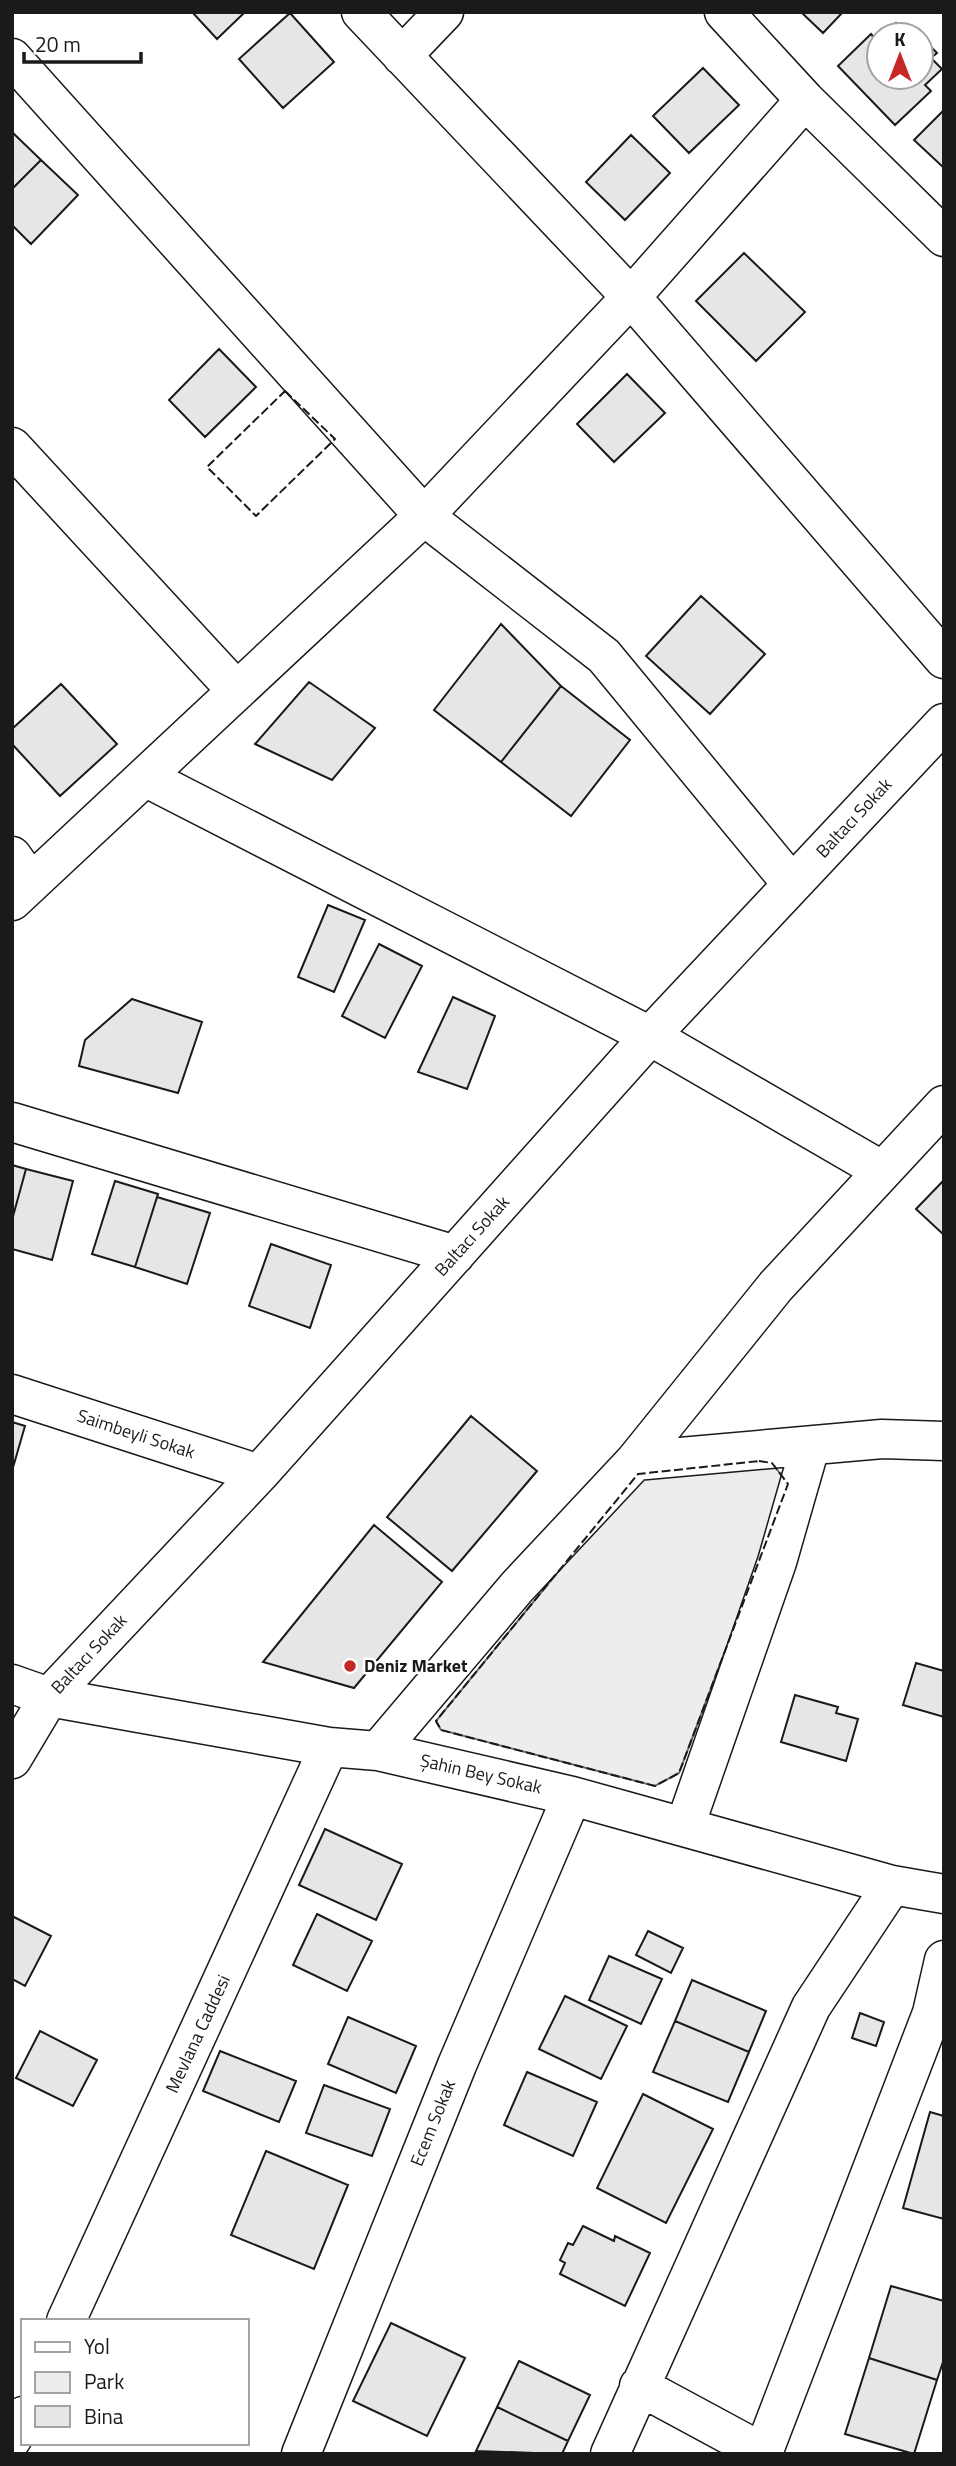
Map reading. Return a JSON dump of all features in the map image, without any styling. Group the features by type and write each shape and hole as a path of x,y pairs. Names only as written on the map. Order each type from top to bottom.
{"street":[{"path":"361,12 631,297 944,659"},
{"path":"402,56 444,12"},
{"path":"724,12 805,100 944,237"},
{"path":"12,58 424,516 604,656 792,884"},
{"path":"18,880 145,777 424,516 631,297 805,100"},
{"path":"12,447 237,691"},
{"name":"Baltacı Sokak","path":"12,1759 49,1697 259,1475 650,1036 944,723"},
{"path":"145,777 650,1036 881,1170"},
{"path":"378,1751 517,1587 635,1461 776,1286 944,1105"},
{"path":"12,1122 455,1255"},
{"name":"Saimbeyli Sokak","path":"12,1394 259,1475"},
{"path":"635,1461 883,1439 944,1441"},
{"path":"685,1826 777,1562 810,1447"},
{"name":"Şahin Bey Sokak","path":"12,1684 49,1697 329,1747 378,1751 572,1796 892,1885 944,1894"},
{"name":"Mevlana Caddesi","path":"67,2319 329,1747"},
{"name":"Ecem Sokak","path":"301,2454 457,2065 572,1796"},
{"path":"610,2454 811,2007 892,1885"},
{"path":"639,2386 764,2453 932,2013 944,1960"},
{"path":"12,2439 21,2420"}],"green space":[{"path":"772,1463 788,1484 679,1773 655,1786 441,1730 436,1721 638,1474"}],"building":[{"path":"192,12 245,12 217,39"},
{"path":"801,12 843,12 823,33"},
{"path":"290,13 334,62 283,108 239,59"},
{"path":"865,40 865,91 931,91 895,125 838,66"},
{"path":"935,62 942,69 935,76"},
{"path":"703,68 739,105 689,153 653,116"},
{"path":"944,110 944,168 914,140"},
{"path":"12,132 41,160 12,189"},
{"path":"631,135 670,173 625,220 586,182"},
{"path":"41,160 78,195 31,244 12,225 12,189"},
{"path":"744,253 805,312 756,361 696,301"},
{"path":"219,349 256,387 205,437 169,400"},
{"path":"627,374 665,413 614,462 577,424"},
{"path":"701,596 765,654 710,714 646,656"},
{"path":"501,624 561,686 501,762 434,710"},
{"path":"309,682 375,728 332,780 255,744"},
{"path":"61,684 117,744 60,796 12,744 12,729"},
{"path":"561,686 630,740 571,816 501,762"},
{"path":"328,905 365,920 334,992 298,977"},
{"path":"379,944 422,966 385,1038 342,1016"},
{"path":"453,997 495,1016 467,1089 418,1072"},
{"path":"132,999 202,1022 178,1093 79,1066 85,1040"},
{"path":"12,1165 26,1169 12,1220"},
{"path":"26,1169 73,1181 52,1260 12,1249 12,1220"},
{"path":"944,1180 944,1235 916,1209"},
{"path":"115,1181 158,1194 135,1267 92,1254"},
{"path":"157,1197 210,1213 187,1284 135,1267"},
{"path":"271,1244 331,1265 310,1328 249,1306"},
{"path":"471,1416 537,1471 452,1571 387,1517"},
{"path":"12,1422 25,1426 12,1471"},
{"path":"374,1525 442,1582 354,1688 263,1662"},
{"path":"916,1663 944,1671 944,1717 903,1705"},
{"path":"795,1695 838,1707 836,1713 858,1719 846,1761 781,1742"},
{"path":"325,1829 402,1864 376,1920 299,1885"},
{"path":"317,1914 372,1941 347,1991 293,1965"},
{"path":"12,1916 51,1936 25,1986 12,1979"},
{"path":"648,1931 683,1948 671,1973 636,1955"},
{"path":"609,1956 662,1979 641,2024 589,2000"},
{"path":"692,1980 766,2011 749,2052 675,2021"},
{"path":"565,1996 627,2026 601,2079 539,2049"},
{"path":"860,2013 884,2022 876,2046 852,2038"},
{"path":"348,2017 416,2046 396,2093 328,2064"},
{"path":"675,2021 749,2052 728,2102 653,2072"},
{"path":"40,2031 97,2060 73,2106 16,2078"},
{"path":"220,2051 296,2081 279,2122 203,2091"},
{"path":"527,2072 597,2102 573,2156 504,2125"},
{"path":"324,2085 390,2109 372,2156 306,2133"},
{"path":"643,2094 713,2129 666,2223 597,2188"},
{"path":"930,2112 944,2116 944,2219 903,2208"},
{"path":"266,2151 348,2185 314,2269 231,2235"},
{"path":"583,2226 614,2241 615,2236 650,2253 625,2306 560,2274 565,2263 560,2260 568,2243 573,2245"},
{"path":"891,2286 944,2301 944,2359 937,2380 869,2358"},
{"path":"391,2323 465,2358 427,2436 353,2401"},
{"path":"869,2358 937,2380 914,2454 845,2434"},
{"path":"519,2361 590,2395 568,2441 497,2407"},
{"path":"497,2407 568,2441 562,2454 476,2451"}],"fence":[{"path":"285,391 335,439 256,516 207,467 285,391"},
{"path":"759,1461 772,1463 788,1484 679,1773 655,1786 441,1730 436,1721 638,1474 759,1461"}],"place":[{"name":"Deniz Market","path":"350,1666"}]}
